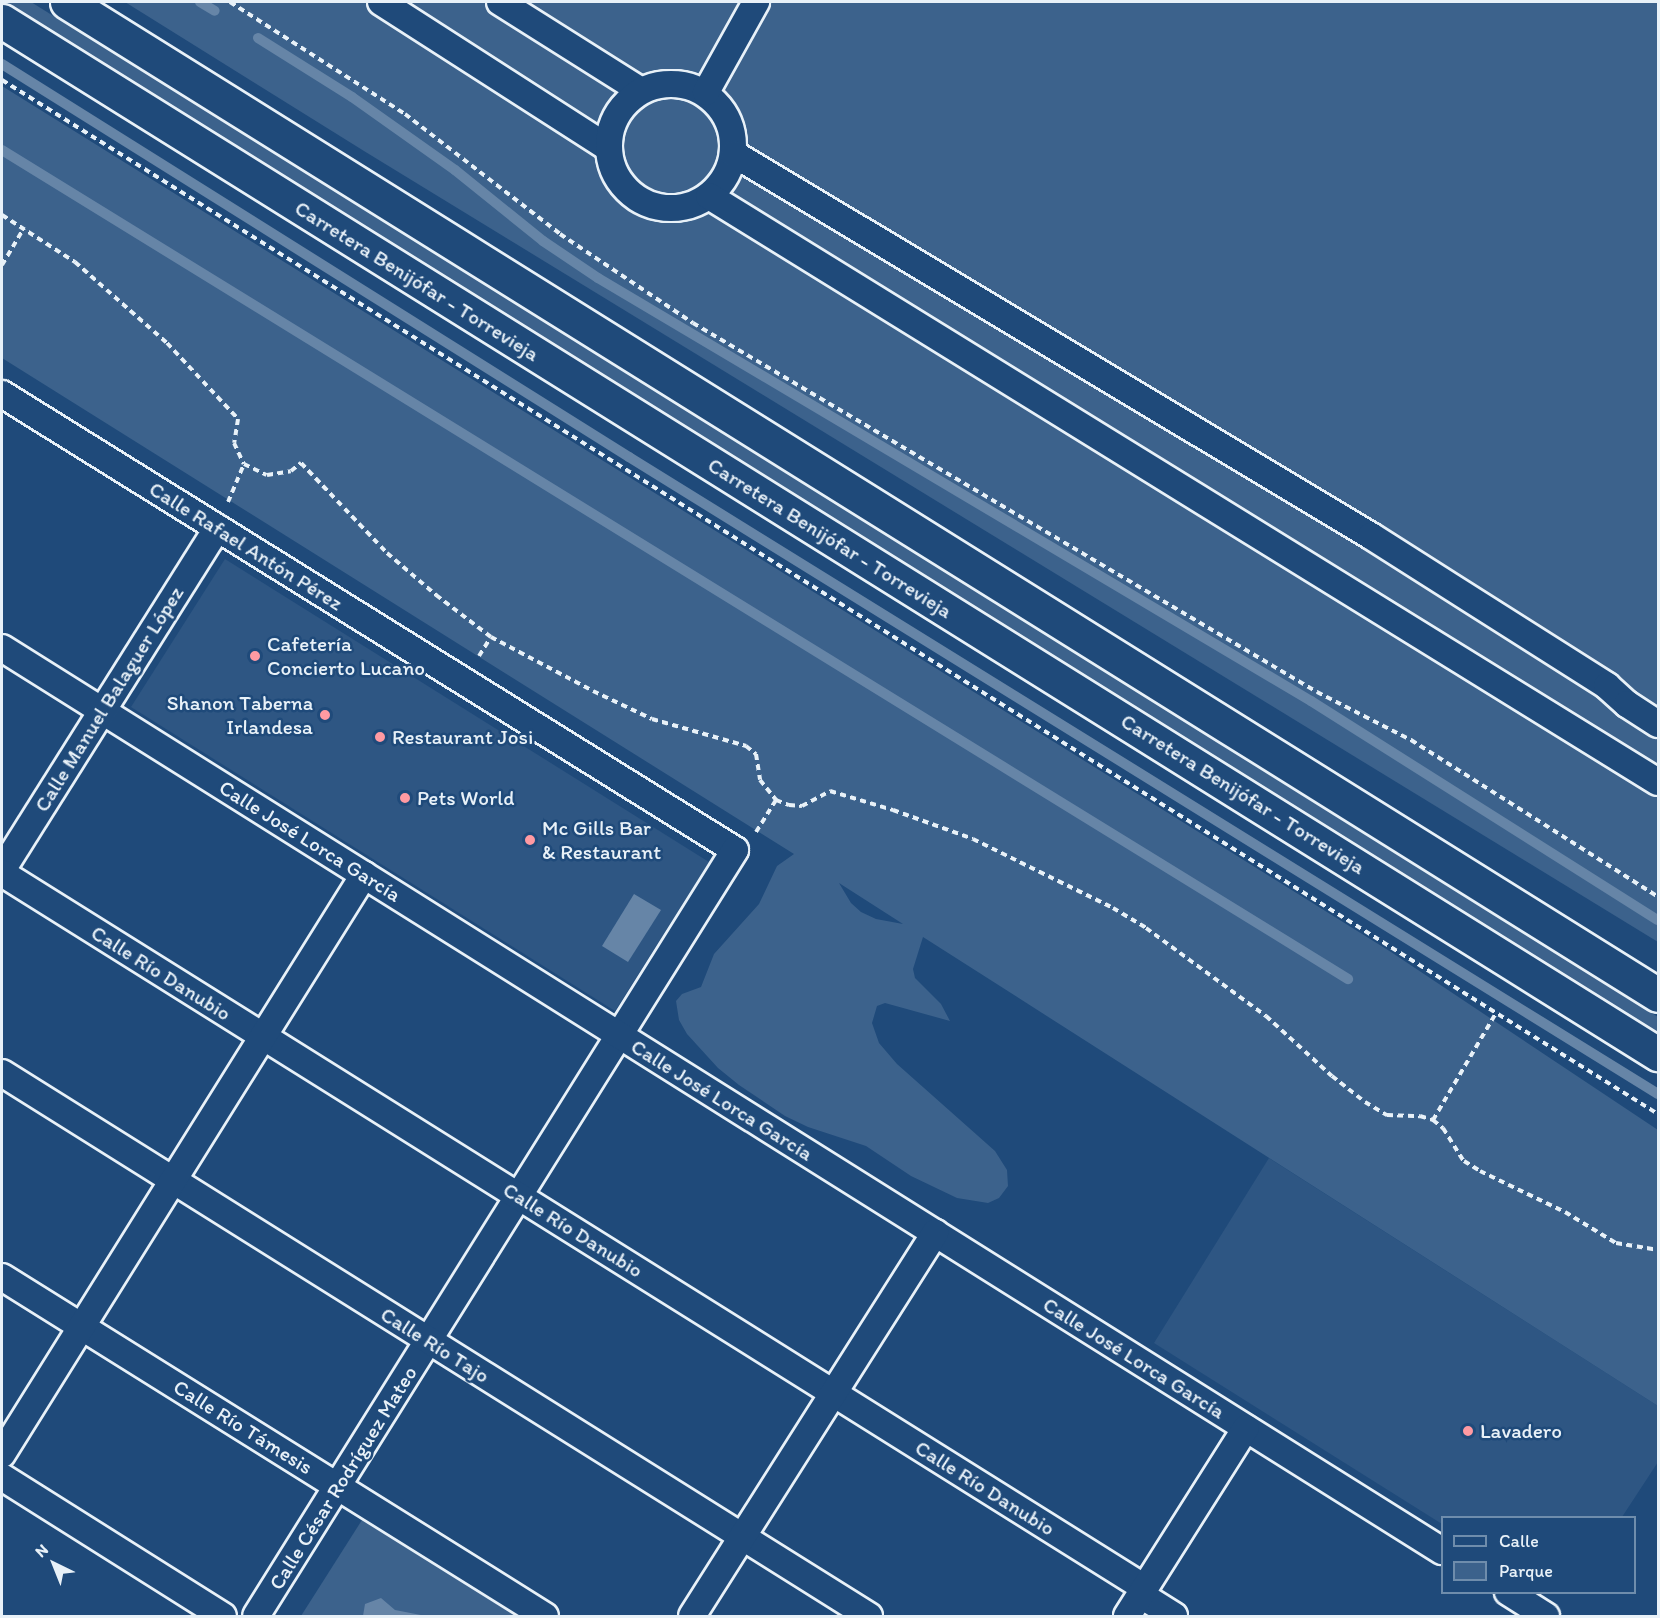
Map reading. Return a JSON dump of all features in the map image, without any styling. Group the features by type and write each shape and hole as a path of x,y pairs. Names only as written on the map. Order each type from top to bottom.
{"main road":[{"path":"67,2 1659,995"},
{"name":"Carretera Benijófar - Torrevieja","path":"2,21 1659,1054"}],"street":[{"path":"381,2 608,148"},
{"path":"500,2 640,90"},
{"path":"706,92 756,2"},
{"path":"673,82 706,92 729,119 734,154 726,178 709,196 677,209 643,203 618,180 608,148 616,115 640,90 673,82"},
{"path":"734,154 1371,536 1607,686 1627,704 1659,724"},
{"path":"709,196 1659,782"},
{"name":"Calle Rafael Antón Pérez","path":"2,394 735,850"},
{"name":"Calle Manuel Balaguer López","path":"2,871 217,528"},
{"name":"Calle José Lorca García","path":"2,648 1441,1550"},
{"name":"Calle César Rodríguez Mateo","path":"256,1617 735,850"},
{"name":"Calle Río Danubio","path":"2,871 833,1394 1143,1592 1174,1617"},
{"path":"2,1454 364,875"},
{"name":"Calle Río Tajo","path":"2,1073 868,1617"},
{"path":"692,1617 935,1233"},
{"name":"Calle Río Támesis","path":"2,1277 545,1617"},
{"path":"1127,1617 1246,1428"},
{"path":"2,1477 223,1617"},
{"path":"1510,1594 1546,1617"}],"path":[{"path":"230,2 405,114 560,234 693,323 1317,692 1411,740 1659,897"},
{"path":"2,80 1659,1114"},
{"path":"2,215 75,262 167,342 238,419 234,443 244,464 255,472 273,475 291,471 301,463 387,553 436,595 491,637 592,691 652,718 746,746 756,754 760,780 776,800 789,805 802,806 830,791 893,810 973,839 1070,886 1121,913 1199,966 1266,1016 1332,1076 1365,1102 1387,1115 1420,1116 1433,1120 1443,1128 1464,1161 1480,1171 1566,1212 1616,1243 1659,1250"},
{"path":"2,265 24,228"},
{"path":"217,528 244,464"},
{"path":"735,850 757,831 776,800"},
{"path":"1433,1120 1496,1013"}],"shaded area":[{"path":"225,559 709,862 615,1011 131,707"},
{"path":"634,894 661,910 628,962 602,946"},
{"path":"1269,1158 1658,1406 1658,1462 1623,1516 1441,1516 1441,1523 1154,1343"},
{"path":"381,1598 395,1610 426,1616 363,1616 365,1604"}],"green space":[{"path":"2,2 31,2 1658,1017 1658,1034"},
{"path":"125,2 1658,2 1658,942 364,151"},
{"path":"2,86 1391,952 1658,1130 1658,1406 923,937 913,969 915,978 941,1004 950,1021 885,1003 877,1006 872,1023 879,1043 897,1064 995,1151 1007,1170 1008,1186 999,1198 988,1203 957,1198 911,1176 866,1146 808,1127 785,1116 718,1068 687,1034 679,1020 676,1001 682,994 701,987 714,954 759,904 777,866 794,854 2,358","holes":["839,883 903,924 876,919 861,912 851,903"]},
{"path":"362,1520 516,1616 301,1616"}],"waterway":[{"path":"200,2 215,11"},
{"path":"258,38 352,97 455,170 543,241 598,278 1311,701 1658,920"},
{"path":"2,64 629,457 1658,1094"},
{"path":"2,150 1348,979"}],"place":[{"name":"Cafetería Concierto Lucano","path":"255,656"},
{"name":"Shanon Taberna Irlandesa","path":"325,715"},
{"name":"Restaurant Josi","path":"380,737"},
{"name":"Pets World","path":"405,798"},
{"name":"Mc Gills Bar & Restaurant","path":"530,840"},
{"name":"Lavadero","path":"1468,1431"}]}
